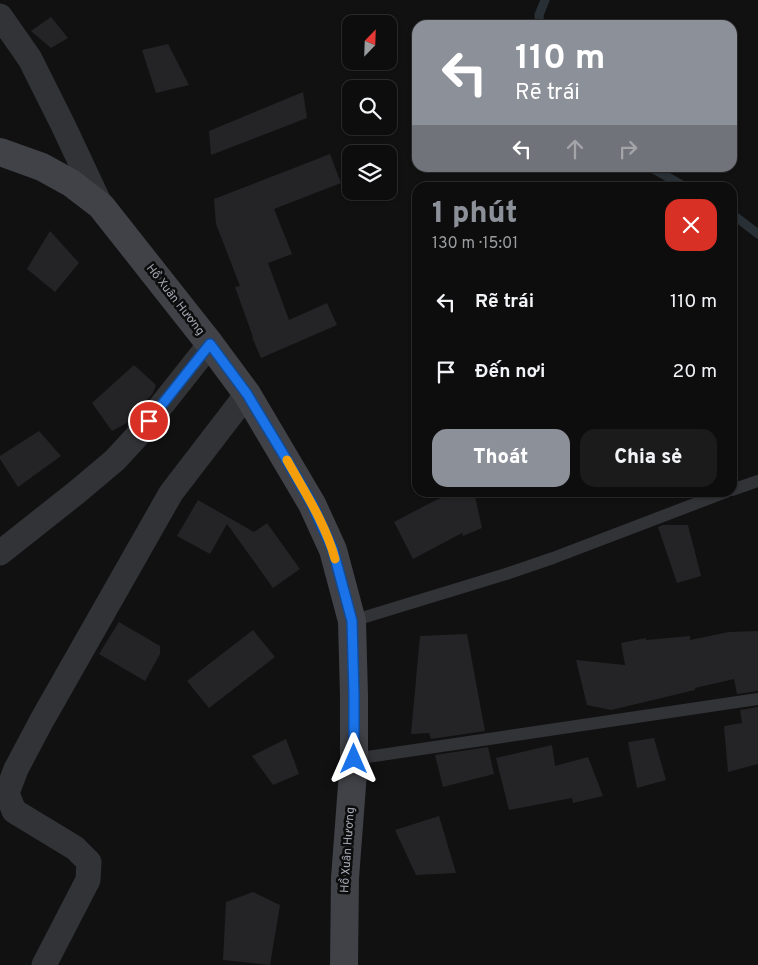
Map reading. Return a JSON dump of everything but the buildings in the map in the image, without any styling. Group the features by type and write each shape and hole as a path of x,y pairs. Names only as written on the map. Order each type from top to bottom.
{"main road":[{"name":"Hồ Xuân Hương","path":"0,152 42,167 71,183 101,206 247,394 312,504 333,550 352,621 354,696 354,759 345,878 344,965"}],"street":[{"path":"0,16 30,59 101,206"},
{"path":"0,553 114,460 138,435 210,344"},
{"path":"44,965 88,880 89,862 75,848 14,812 7,793 16,769 42,720 170,493 247,394"}],"lane":[{"path":"737,488 758,480"},
{"path":"352,621 553,558 713,497"},
{"path":"354,759 758,699"}],"waterway":[{"path":"540,20 539,15 545,0"},
{"path":"659,172 676,182"},
{"path":"737,218 758,234"}],"slow traffic":[{"path":"287,460 312,504 333,550 335,559"}],"route":[{"path":"149,421 210,344 247,394 285,457 312,504 333,550 352,621 354,759"}]}
